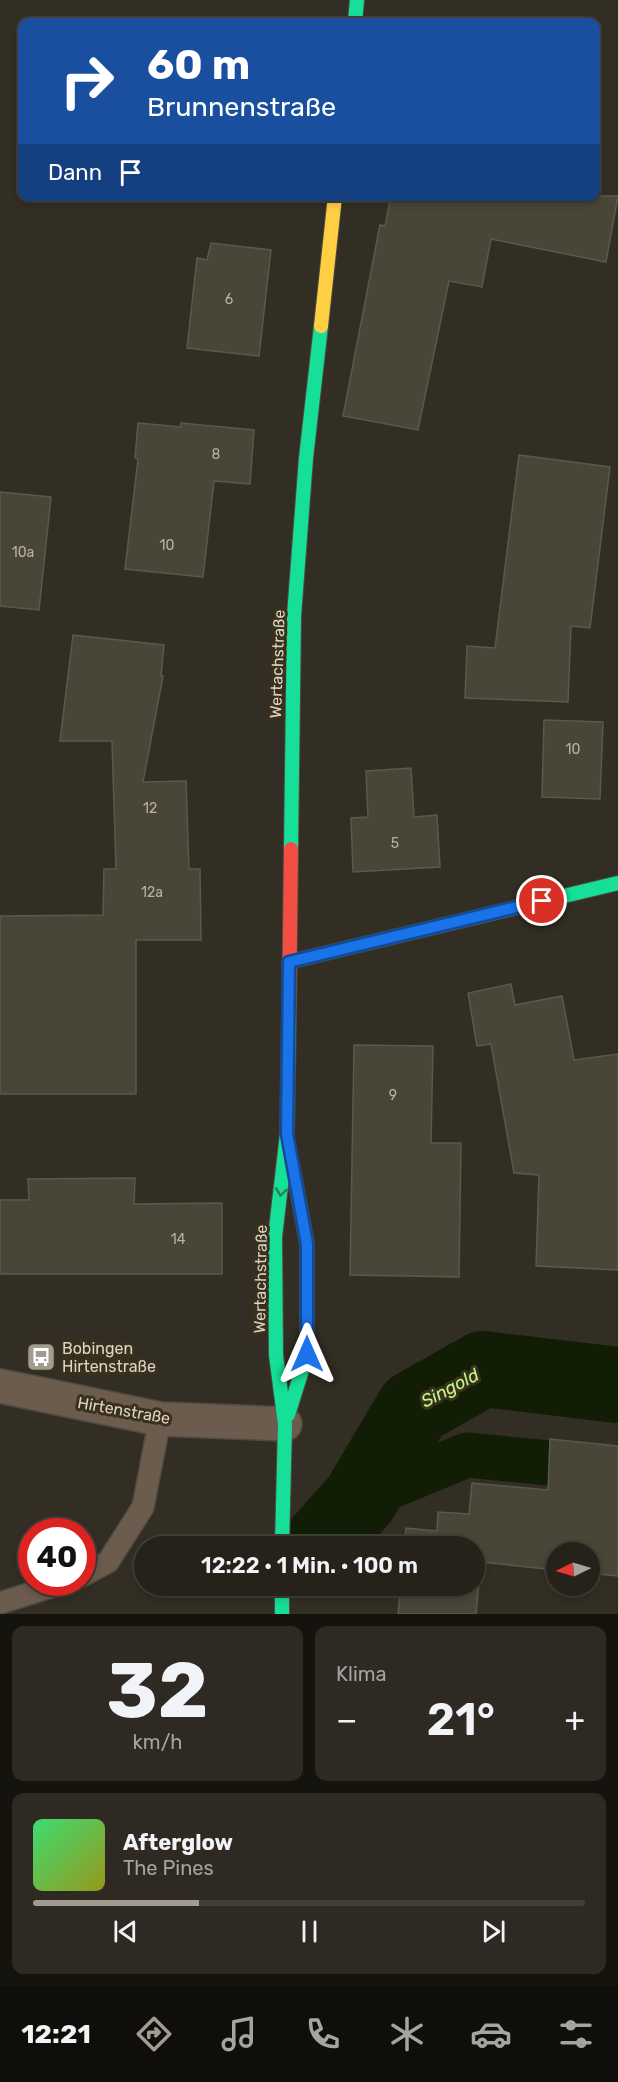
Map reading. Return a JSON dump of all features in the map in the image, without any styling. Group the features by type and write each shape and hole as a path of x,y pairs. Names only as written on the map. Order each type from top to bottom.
{"street":[{"path":"355,18 357,0"},
{"name":"Wertachstraße","path":"282,1536 285,1424 276,1355 275,1236 287,1134 294,616 306,458 334,201"},
{"path":"289,962 618,883"},
{"name":"Wertachstraße","path":"285,1424 307,1354 307,1244 287,1134"},
{"name":"Hirtenstraße","path":"0,1386 160,1419 285,1424"},
{"path":"282,1596 282,1614"}],"lane":[{"path":"96,1569 108,1563 143,1507 160,1419"},
{"path":"0,1602 20,1596"}],"building":[{"path":"600,196 618,196 606,262 491,239 482,287 449,281 418,430 343,416 380,225 385,226 390,201 600,201"},
{"path":"211,243 271,250 259,356 187,348 197,258 207,260"},
{"path":"138,423 181,427 181,423 254,430 250,484 214,481 203,577 125,569 138,459 135,458"},
{"path":"519,455 610,467 590,628 571,626 568,702 465,698 467,646 495,648"},
{"path":"0,492 51,497 39,610 0,606"},
{"path":"73,635 164,645 161,676 163,676 143,782 186,781 189,869 200,869 201,940 136,940 136,1094 0,1094 0,916 103,915 104,869 116,869 112,741 60,741"},
{"path":"544,720 603,722 600,799 542,797"},
{"path":"411,768 414,817 437,815 440,867 353,872 351,818 368,817 366,771"},
{"path":"511,984 515,1005 562,996 574,1060 618,1054 618,1270 536,1266 539,1175 514,1173 491,1044 477,1046 468,993"},
{"path":"354,1045 433,1046 431,1143 461,1143 459,1277 350,1275"},
{"path":"135,1178 134,1204 222,1203 222,1274 0,1274 0,1200 29,1200 28,1179"},
{"path":"550,1439 618,1446 618,1576 600,1574 600,1542 546,1542 546,1569 485,1562 485,1536 405,1536 406,1528 437,1531 438,1512 469,1514 472,1483 548,1490"},
{"path":"400,1596 478,1596 476,1614 398,1614"}],"waterway":[{"name":"Singold","path":"327,1536 360,1499 414,1408 483,1369 618,1385"},
{"path":"360,1499 467,1455 549,1463"}],"traffic: fast":[{"path":"355,18 357,0"},
{"path":"291,849 294,616 306,458 321,326"},
{"path":"289,962 618,883"},
{"path":"282,1536 285,1424 276,1355 275,1237 287,1134 289,1016"},
{"path":"288,1415 307,1354 307,1244 293,1168"},
{"path":"282,1596 282,1614"}],"traffic: slow":[{"path":"321,326 334,201"}],"traffic: jam":[{"path":"289,1016 291,849"}],"place":[{"name":"Bobingen Hirtenstraße","path":"41,1357"}],"route":[{"path":"307,1354 307,1244 287,1134 289,962 542,901"}]}
